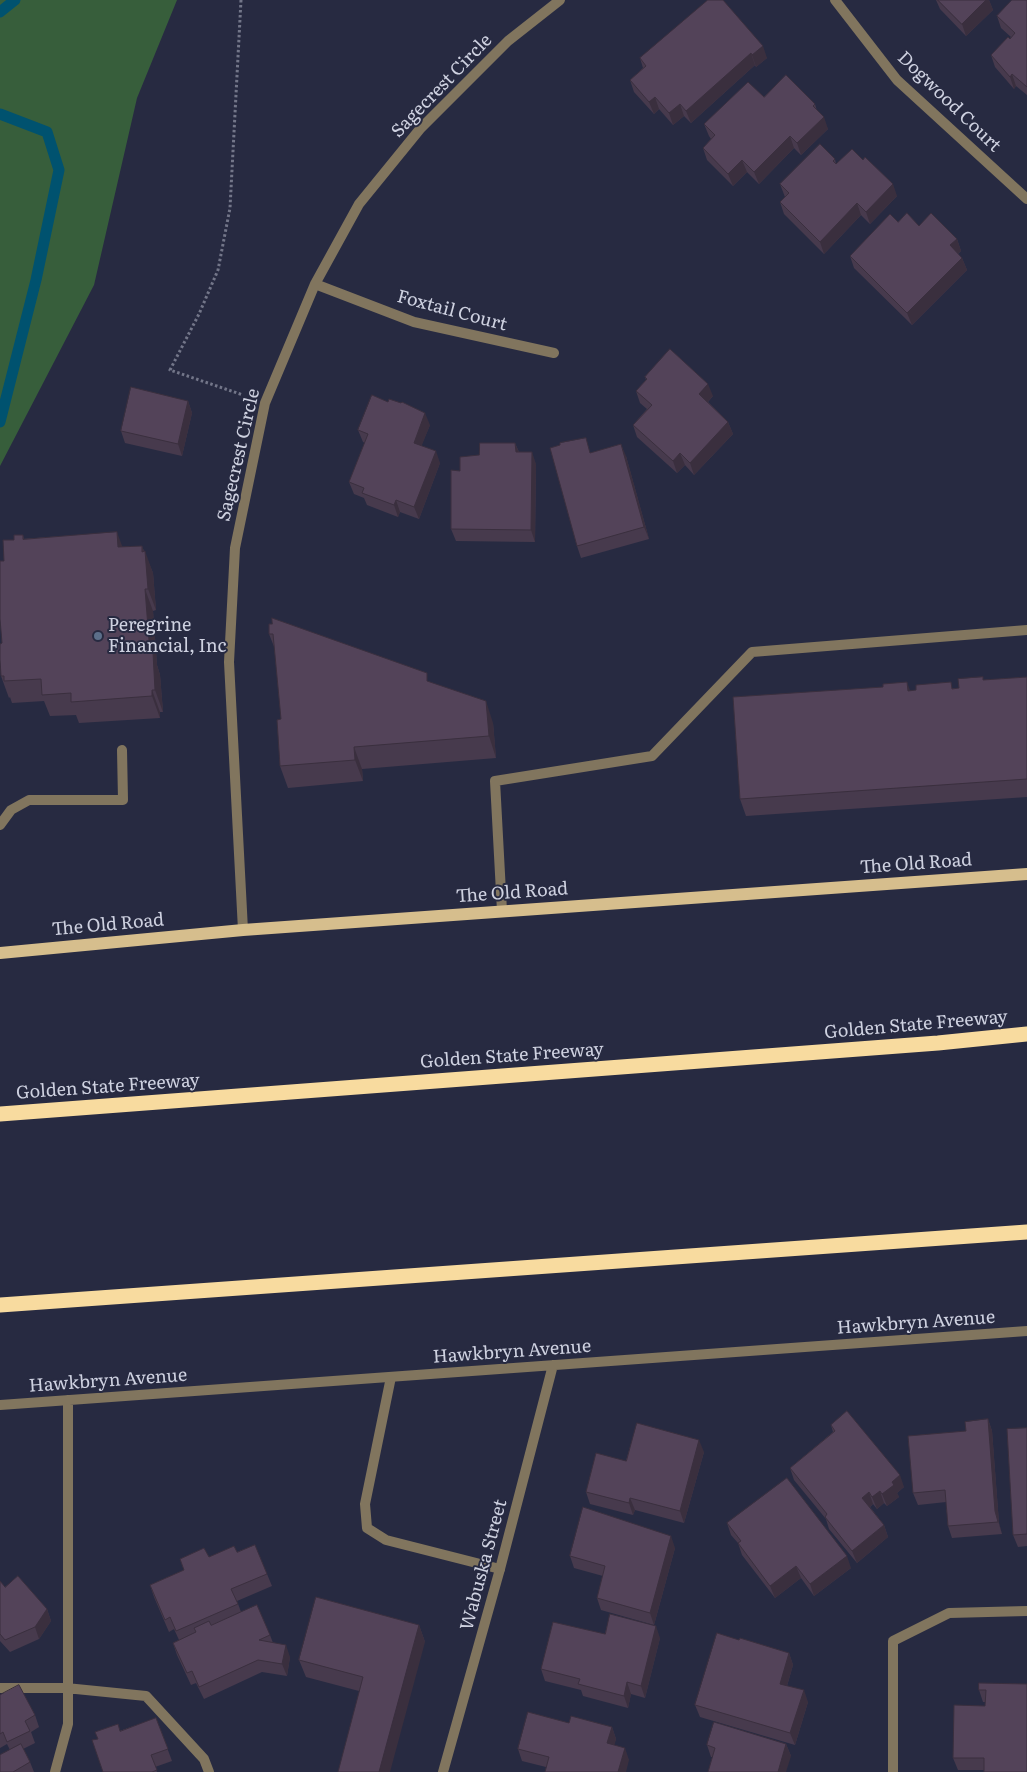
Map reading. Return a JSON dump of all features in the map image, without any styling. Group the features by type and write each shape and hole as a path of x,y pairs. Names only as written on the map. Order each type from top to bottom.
{"highway":[{"name":"Golden State Freeway","path":"0,1114 938,1043 1027,1034"},
{"path":"0,1305 1027,1232"}],"main road":[{"name":"The Old Road","path":"0,953 244,930 1027,874"}],"street":[{"name":"Sagecrest Circle","path":"244,930 229,662 235,548 265,403 315,284 360,204 420,129 508,41 560,0"},
{"name":"Dogwood Court","path":"835,0 897,80 1027,199"},
{"name":"Foxtail Court","path":"315,284 414,322 554,353"},
{"path":"502,911 495,781 652,756 752,652 1027,630"},
{"path":"0,826 11,810 29,800 123,800 122,750"},
{"name":"Hawkbryn Avenue","path":"0,1405 1027,1332"},
{"name":"Wabuska Street","path":"443,1772 500,1569 553,1366"},
{"path":"391,1377 365,1504 367,1528 386,1540 500,1569"},
{"path":"55,1772 68,1724 66,1688 68,1400"},
{"path":"893,1772 893,1641 949,1613 1027,1611"},
{"path":"0,1688 66,1688 146,1696 204,1759 209,1772"}],"path":[{"path":"241,0 230,208 218,270 199,314 170,370 265,403"}],"green space":[{"path":"0,0 177,0 137,98 94,285 0,466"}],"building":[{"path":"708,0 723,0 763,46 752,55 751,53 686,111 680,104 669,113 655,97 649,102 630,80 646,66 640,58"},
{"path":"938,0 986,0 962,24"},
{"path":"1012,0 1027,0 1027,87 1012,74 1010,77 991,55 1008,37 1010,39 1015,33 997,16"},
{"path":"786,75 815,104 813,106 824,117 797,143 790,136 754,172 742,160 728,174 703,148 715,135 704,124 748,82 764,97"},
{"path":"820,144 835,159 833,161 836,164 852,149 863,160 865,157 893,184 866,212 857,203 820,242 780,202 789,193 780,184"},
{"path":"907,213 919,226 931,213 957,239 950,245 962,258 907,313 850,256 890,214 898,222"},
{"path":"670,349 708,384 699,394 728,422 690,463 680,453 673,461 633,425 652,405 636,391 647,379 645,377"},
{"path":"131,387 188,401 178,444 121,431"},
{"path":"372,395 388,402 389,399 402,402 425,413 414,443 436,451 414,507 396,500 394,505 362,493 364,488 349,482 368,434 358,430"},
{"path":"586,438 590,453 621,444 644,527 577,546 550,448 560,445 560,443"},
{"path":"480,443 515,443 516,452 532,452 531,530 451,529 451,470 460,471 460,457 479,455"},
{"path":"117,532 118,547 142,546 142,552 145,551 148,589 145,589 150,653 153,653 155,690 152,690 152,696 71,702 71,693 42,695 41,679 4,681 4,676 1,676 0,660 0,644 2,643 0,561 4,561 3,540 14,540 14,535 23,535 23,539"},
{"path":"272,618 427,673 427,681 486,701 489,736 354,747 355,760 280,766 277,720 281,719 273,634 269,634 269,624 272,624"},
{"path":"983,677 983,680 1027,677 1027,779 740,799 733,697 883,687 883,684 907,682 908,691 916,690 916,685 951,682 952,689 959,688 958,679"},
{"path":"847,1411 900,1475 892,1482 894,1485 882,1494 880,1491 872,1497 869,1492 862,1498 884,1525 852,1551 825,1517 827,1514 790,1468 835,1431 831,1425"},
{"path":"988,1419 995,1511 998,1522 948,1526 945,1490 913,1493 908,1436 966,1431 965,1422"},
{"path":"637,1423 699,1440 680,1511 630,1498 629,1503 586,1492 596,1453 626,1461"},
{"path":"1027,1428 1027,1534 1013,1535 1007,1429"},
{"path":"787,1478 847,1556 810,1584 796,1566 770,1586 738,1543 741,1541 727,1523"},
{"path":"583,1507 671,1536 650,1613 597,1598 605,1566 570,1556"},
{"path":"255,1545 267,1574 231,1589 238,1604 176,1631 170,1617 165,1620 150,1585 184,1570 180,1559 204,1548 209,1557 234,1546 237,1552"},
{"path":"18,1576 47,1609 35,1627 5,1640 0,1634 0,1581 5,1587"},
{"path":"316,1597 419,1625 379,1772 338,1772 363,1677 299,1660"},
{"path":"257,1605 270,1635 259,1640 286,1645 282,1664 258,1660 199,1687 192,1671 187,1673 173,1643 196,1632 194,1628 209,1621 211,1625"},
{"path":"610,1614 656,1626 641,1686 627,1682 624,1696 578,1684 580,1679 541,1669 553,1622 605,1634"},
{"path":"717,1633 789,1653 780,1684 804,1690 790,1733 695,1705"},
{"path":"979,1683 1027,1684 1027,1772 984,1772 984,1758 953,1758 954,1705 985,1706 986,1690 979,1690"},
{"path":"19,1685 35,1715 25,1721 30,1731 7,1742 3,1732 0,1734 0,1695"},
{"path":"528,1712 569,1723 571,1716 612,1727 607,1743 625,1748 618,1772 545,1772 549,1757 518,1749"},
{"path":"156,1718 168,1749 151,1755 157,1770 152,1772 103,1772 92,1740 98,1739 95,1732 118,1724 120,1731"},
{"path":"714,1722 786,1744 778,1772 708,1772 715,1748 707,1745"},
{"path":"21,1744 30,1762 13,1772 0,1772 0,1755"}],"waterway":[{"path":"0,12 15,0"},
{"path":"0,114 47,132 59,170 36,280 0,422"}],"place":[{"name":"Peregrine Financial, Inc","path":"98,636"}]}
